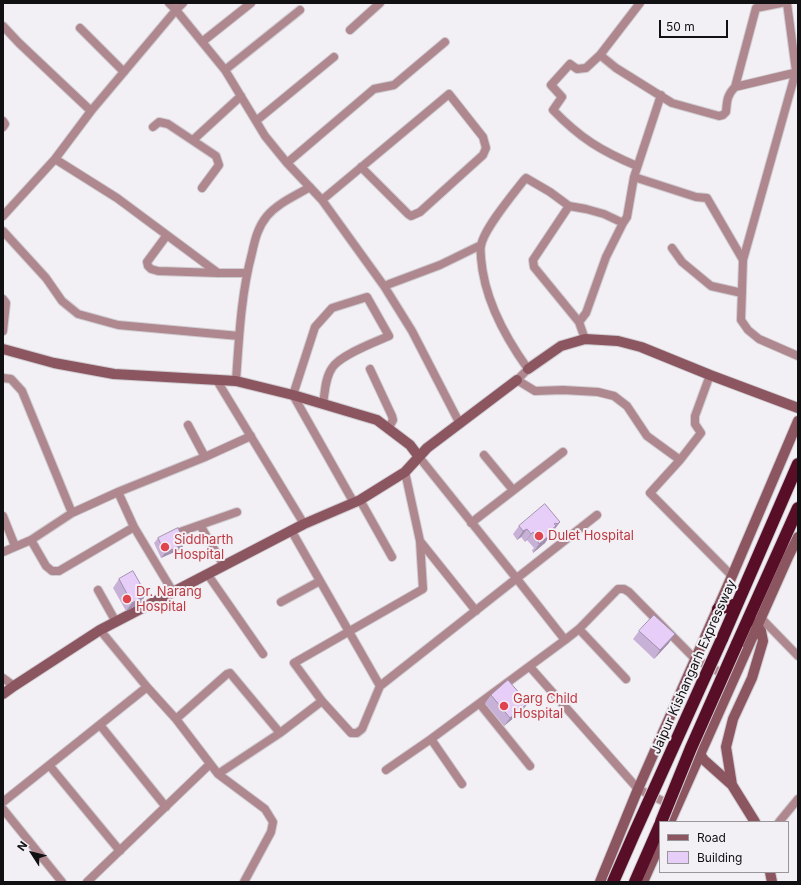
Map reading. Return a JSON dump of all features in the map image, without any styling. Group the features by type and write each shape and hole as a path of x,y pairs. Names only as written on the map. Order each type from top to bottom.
{"highway":[{"name":"Jaipur Kishangarh Expressway","path":"613,882 722,639 798,464"},
{"path":"662,821 691,748 798,508"},
{"path":"718,609 737,604"},
{"path":"635,882 659,828"}],"street":[{"path":"169,3 225,70 265,136 287,163 322,200 384,286 412,331 460,424"},
{"path":"3,216 55,159 91,111 183,3"},
{"path":"202,42 251,3"},
{"path":"350,30 380,3"},
{"path":"637,166 600,149 582,137 552,110 562,97 550,85 570,64 577,69 586,68 600,55 640,3"},
{"path":"735,88 756,8 782,3"},
{"path":"787,3 797,71 743,260 741,320 748,330 759,339 798,356"},
{"path":"225,70 300,10"},
{"path":"3,26 91,111"},
{"path":"80,28 124,72"},
{"path":"287,163 374,89 394,85 445,42"},
{"path":"600,55 616,68 672,103 719,116 726,112 727,98 729,93 735,88 797,71"},
{"path":"256,121 334,57"},
{"path":"322,200 361,167 449,94 483,137 486,148 483,155 426,207 420,212 411,216 361,167"},
{"path":"579,322 586,313 606,257 627,217 637,166 661,95"},
{"path":"193,140 241,96"},
{"path":"3,121 6,124 3,127"},
{"path":"153,127 159,122 168,124 216,156 219,165 202,188"},
{"path":"55,159 117,198 218,273"},
{"path":"634,177 696,197 708,198 743,260"},
{"path":"528,369 514,348 497,316 482,271 480,245 488,228 526,178 550,192 569,206 604,214 623,223"},
{"path":"236,380 239,336 247,273 258,231 268,216 279,204 310,187"},
{"path":"569,206 533,260 534,267 579,322 585,339"},
{"path":"3,231 46,278 62,301 78,314 118,325 239,336"},
{"path":"167,235 147,262 151,269 158,271 247,273"},
{"path":"384,286 440,264 480,245"},
{"path":"672,248 682,262 711,286 742,293"},
{"path":"323,404 326,380 332,367 343,357 389,336 367,297 332,308 316,327 293,395 392,557"},
{"path":"3,299 6,303 3,330"},
{"path":"3,694 100,630 208,575 291,530 357,501 405,472 427,448 460,424 528,369 561,346 585,339 618,341 641,347 798,408"},
{"path":"3,349 54,363 114,374 236,380 377,420 410,445 565,640"},
{"path":"370,369 392,416 393,420 388,429"},
{"path":"710,375 695,416 695,424 701,433 680,460 650,493 732,576"},
{"path":"3,378 11,379 22,391 72,513"},
{"path":"216,379 304,524"},
{"path":"516,380 535,391 563,390 598,392 614,396 627,406 647,436 680,460"},
{"path":"600,882 638,789 718,609 798,421"},
{"path":"188,425 205,457"},
{"path":"3,552 31,540 72,513 251,436"},
{"path":"471,523 563,452"},
{"path":"484,455 513,490"},
{"path":"405,472 420,541 423,589 294,663 322,701 351,733 357,734 362,729 380,686 518,579 597,515"},
{"path":"118,492 134,527 173,592"},
{"path":"180,532 237,512"},
{"path":"3,516 15,546"},
{"path":"200,525 224,566"},
{"path":"31,540 46,566 52,571 59,571 134,527"},
{"path":"291,530 350,630 380,686"},
{"path":"670,821 733,679 798,538"},
{"path":"420,541 476,611"},
{"path":"208,575 263,654"},
{"path":"281,602 320,581"},
{"path":"386,770 480,704 565,640 579,629 618,589 624,589 695,659 733,679"},
{"path":"98,590 116,622"},
{"path":"752,609 755,615 754,621 759,622 798,656"},
{"path":"732,785 726,747 733,719 752,678 763,641 759,622"},
{"path":"579,629 626,678"},
{"path":"100,630 147,687 176,719 218,774 265,809 273,822 271,832 244,882"},
{"path":"530,667 638,789 676,807"},
{"path":"176,719 230,673 280,733"},
{"path":"3,678 14,686"},
{"path":"3,802 147,687"},
{"path":"218,774 280,733 322,701"},
{"path":"480,704 530,766"},
{"path":"100,725 166,807"},
{"path":"431,739 462,784"},
{"path":"700,754 704,760 732,785 754,821"},
{"path":"87,882 210,764"},
{"path":"49,765 120,851"},
{"path":"779,821 798,799"},
{"path":"3,809 62,882"},
{"path":"643,882 659,846"}],"building":[{"path":"545,504 560,522 554,524 556,526 551,530 550,528 547,530 550,535 539,544 538,542 540,540 533,532 531,534 527,529 523,531 519,526"},
{"path":"178,528 185,543 165,553 158,538"},
{"path":"133,571 146,594 132,603 119,579"},
{"path":"654,615 675,634 660,650 639,631"},
{"path":"508,680 528,703 510,718 491,695"}],"place":[{"name":"Dulet Hospital","path":"539,536"},
{"name":"Siddharth Hospital","path":"165,547"},
{"name":"Dr. Narang Hospital","path":"127,599"},
{"name":"Garg Child Hospital","path":"504,706"}]}
